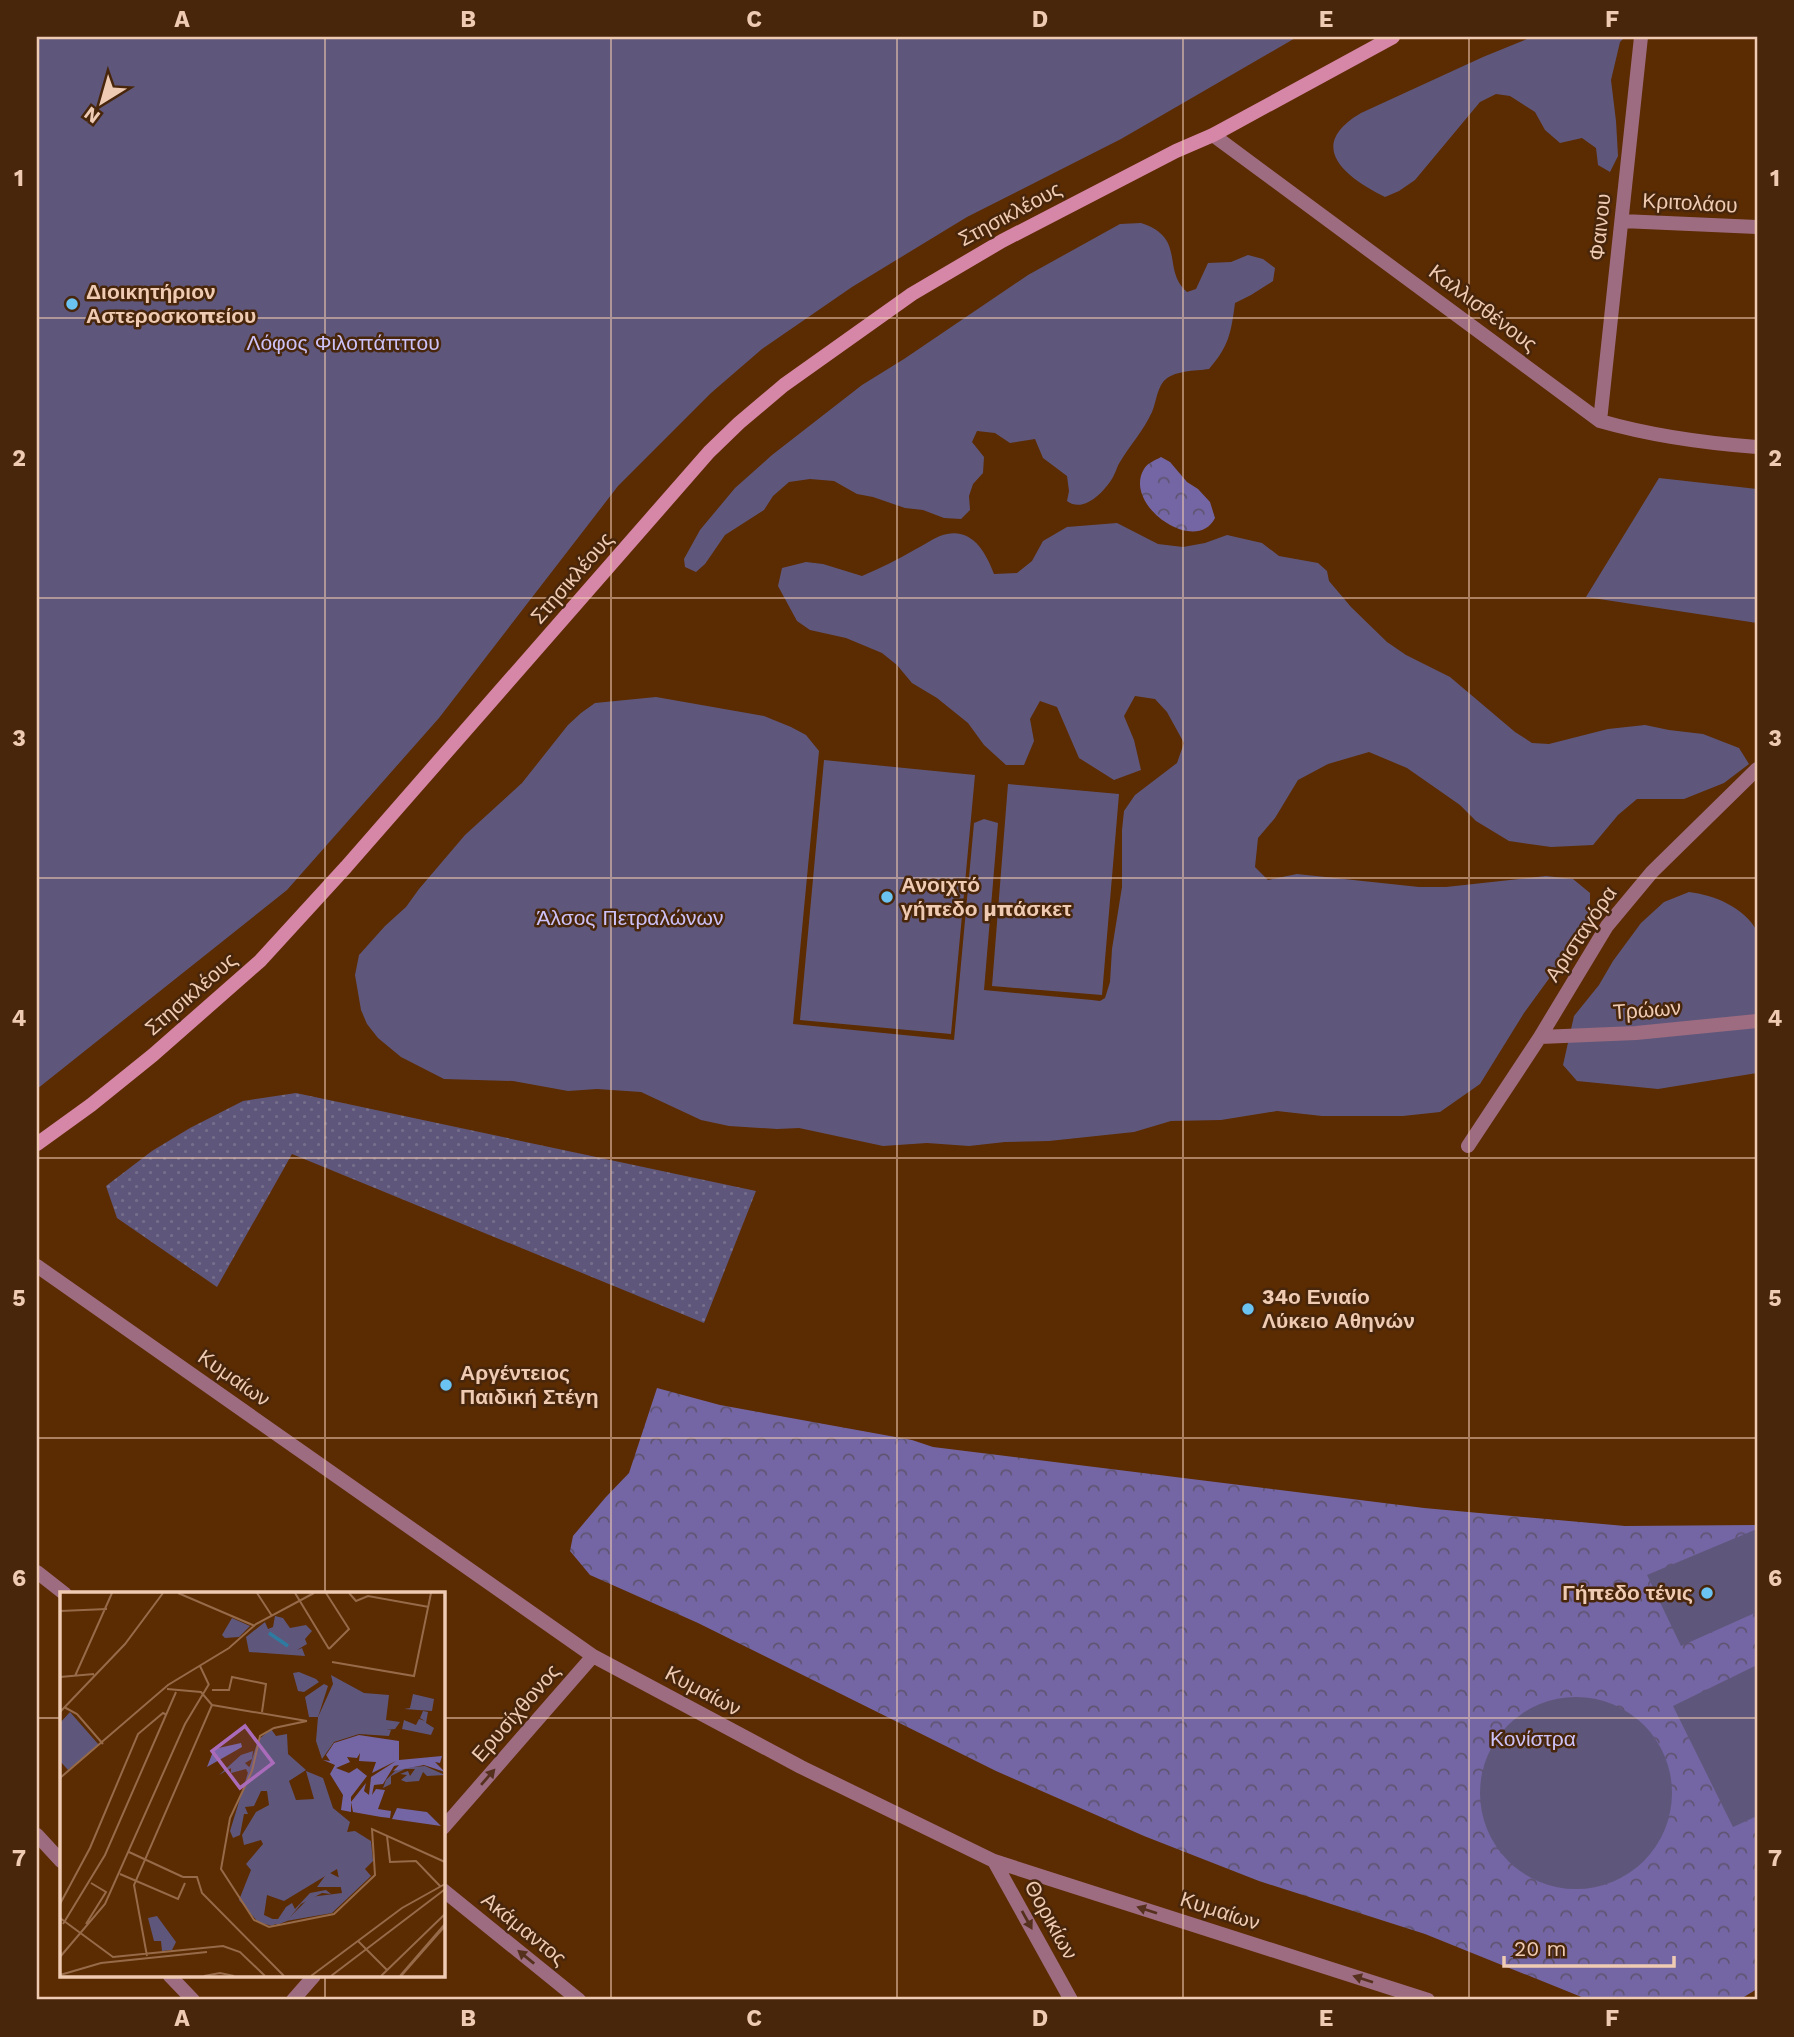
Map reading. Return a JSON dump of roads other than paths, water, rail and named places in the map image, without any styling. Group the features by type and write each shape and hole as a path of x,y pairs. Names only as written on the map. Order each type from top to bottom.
{"street":[{"name":"Στησικλέους","path":"37,1144 92,1105 261,961 338,877 709,452 739,423 785,386 912,294 1002,241 1176,151 1213,135 1393,37"},
{"name":"Φαινου","path":"1600,421 1641,37"},
{"name":"Καλλισθένους","path":"1213,135 1600,421 1641,433 1705,444 1757,447"},
{"name":"Κριτολάου","path":"1622,221 1757,227"},
{"name":"Αρισταγόρα","path":"1468,1146 1540,1037 1606,926 1652,872 1757,769"},
{"name":"Τρώων","path":"1540,1037 1636,1033 1757,1021"},
{"name":"Κυμαίων","path":"37,1266 593,1656 800,1768 994,1861 1428,2000"},
{"path":"37,1572 62,1592"},
{"name":"Ερυσίχθονος","path":"444,1827 593,1656"},
{"path":"37,1835 60,1860"},
{"name":"Θορικίων","path":"994,1861 1072,2000"},
{"name":"Ακάμαντος","path":"444,1891 579,2000"},
{"path":"172,1978 193,2000"},
{"path":"293,2000 312,1978"}],"place":[{"name":"Διοικητήριον Αστεροσκοπείου","path":"72,304"},
{"name":"Ανοιχτό γήπεδο μπάσκετ","path":"887,897"},
{"name":"34ο Ενιαίο Λύκειο Αθηνών","path":"1248,1309"},
{"name":"Αργέντειος Παιδική Στέγη","path":"446,1385"},
{"name":"Γήπεδο τένις","path":"1707,1593"}],"park label":[{"name":"Λόφος Φιλοπάππου","path":"343,343"},
{"name":"Άλσος Πετραλώνων","path":"630,918"},
{"name":"Κονίστρα","path":"1533,1739"}]}
